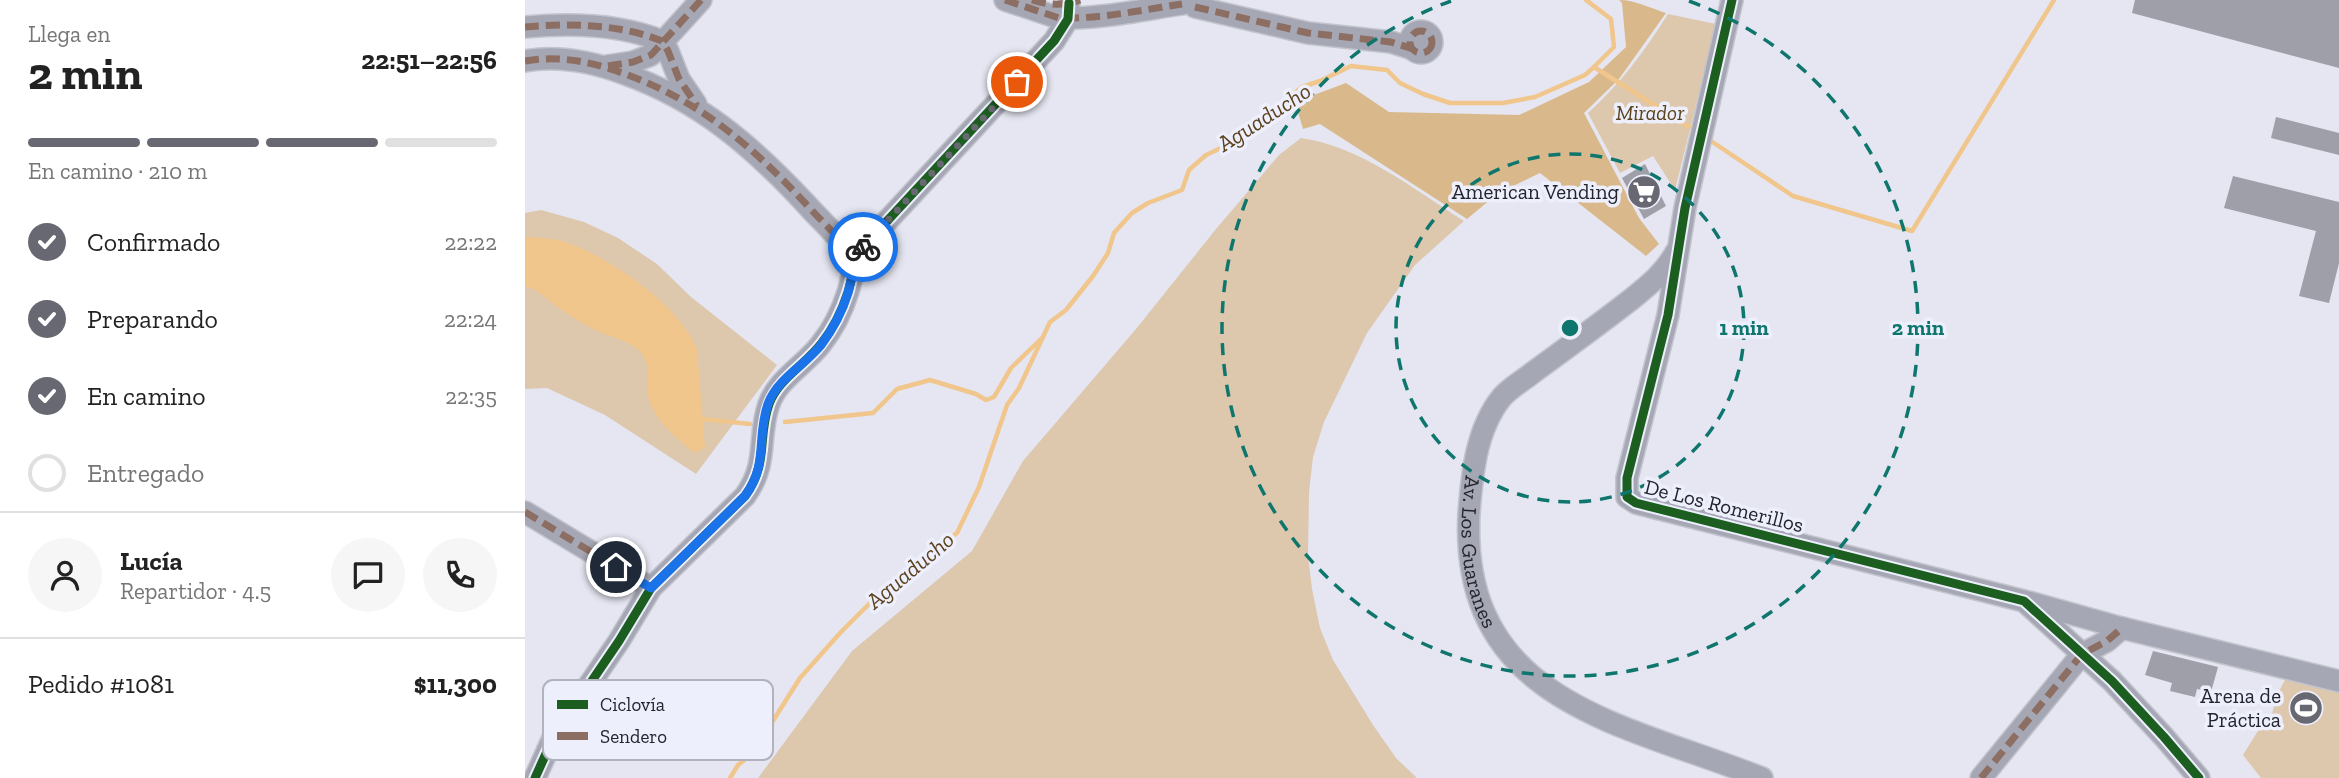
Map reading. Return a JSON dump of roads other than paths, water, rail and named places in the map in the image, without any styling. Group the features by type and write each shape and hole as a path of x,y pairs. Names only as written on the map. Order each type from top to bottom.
{"street":[{"path":"602,66 633,62 656,48 701,0"},
{"path":"1005,0 1059,18 1072,7"},
{"path":"1031,0 1072,7 1088,19 1195,4 1308,33 1413,42"},
{"name":"De Los Romerillos","path":"1732,0 1678,247 1668,314 1627,478 1627,497 1636,503 2024,601 2136,707 2199,778"},
{"path":"593,680 651,588 745,496 754,483 759,472 768,405 780,385 819,347 830,332 849,289 855,261 879,228 1054,41 1072,7"},
{"path":"525,27 548,24 591,26 638,33 656,48 699,109"},
{"path":"651,84 647,72 656,48"},
{"path":"525,61 554,58 602,66 651,84 699,109 777,173 841,241 855,261"},
{"name":"Av. Los Guaranes","path":"1678,247 1663,272 1647,287 1514,387 1497,405 1484,430 1472,477 1469,540 1471,563 1479,597 1491,628 1530,677 1553,694 1618,726 1762,778"},
{"path":"525,512 651,588"},
{"path":"2024,601 2339,681"},
{"path":"1981,778 2082,654 2108,641 2122,628"},
{"path":"535,778 543,760"}],"waterway":[{"path":"1586,0 1611,19 1614,47 1594,67 1689,127"},
{"path":"1711,141 1793,196 1912,231 2054,0"},
{"name":"Aguaducho","path":"773,721 800,678 841,632 895,578 957,533 979,487 1007,405 1019,388 1050,322 1066,310 1093,276 1108,253 1114,233 1132,213 1148,203 1182,190 1189,170 1206,155 1223,147 1244,127 1274,109 1302,87 1351,66 1387,70 1400,83 1450,103 1503,103 1535,97 1585,75 1594,67"},
{"name":"Aguaducho","path":"785,422 873,413 897,389 930,380 976,394 986,400 994,397 1011,368 1041,339"},
{"path":"702,419 750,424"},
{"name":"Aguaducho","path":"730,778 744,760"}],"place":[{"name":"American Vending","path":"1644,192"},
{"name":"Arena de Práctica","path":"2306,708"}],"park label":[{"name":"Mirador","path":"1650,113"}]}
